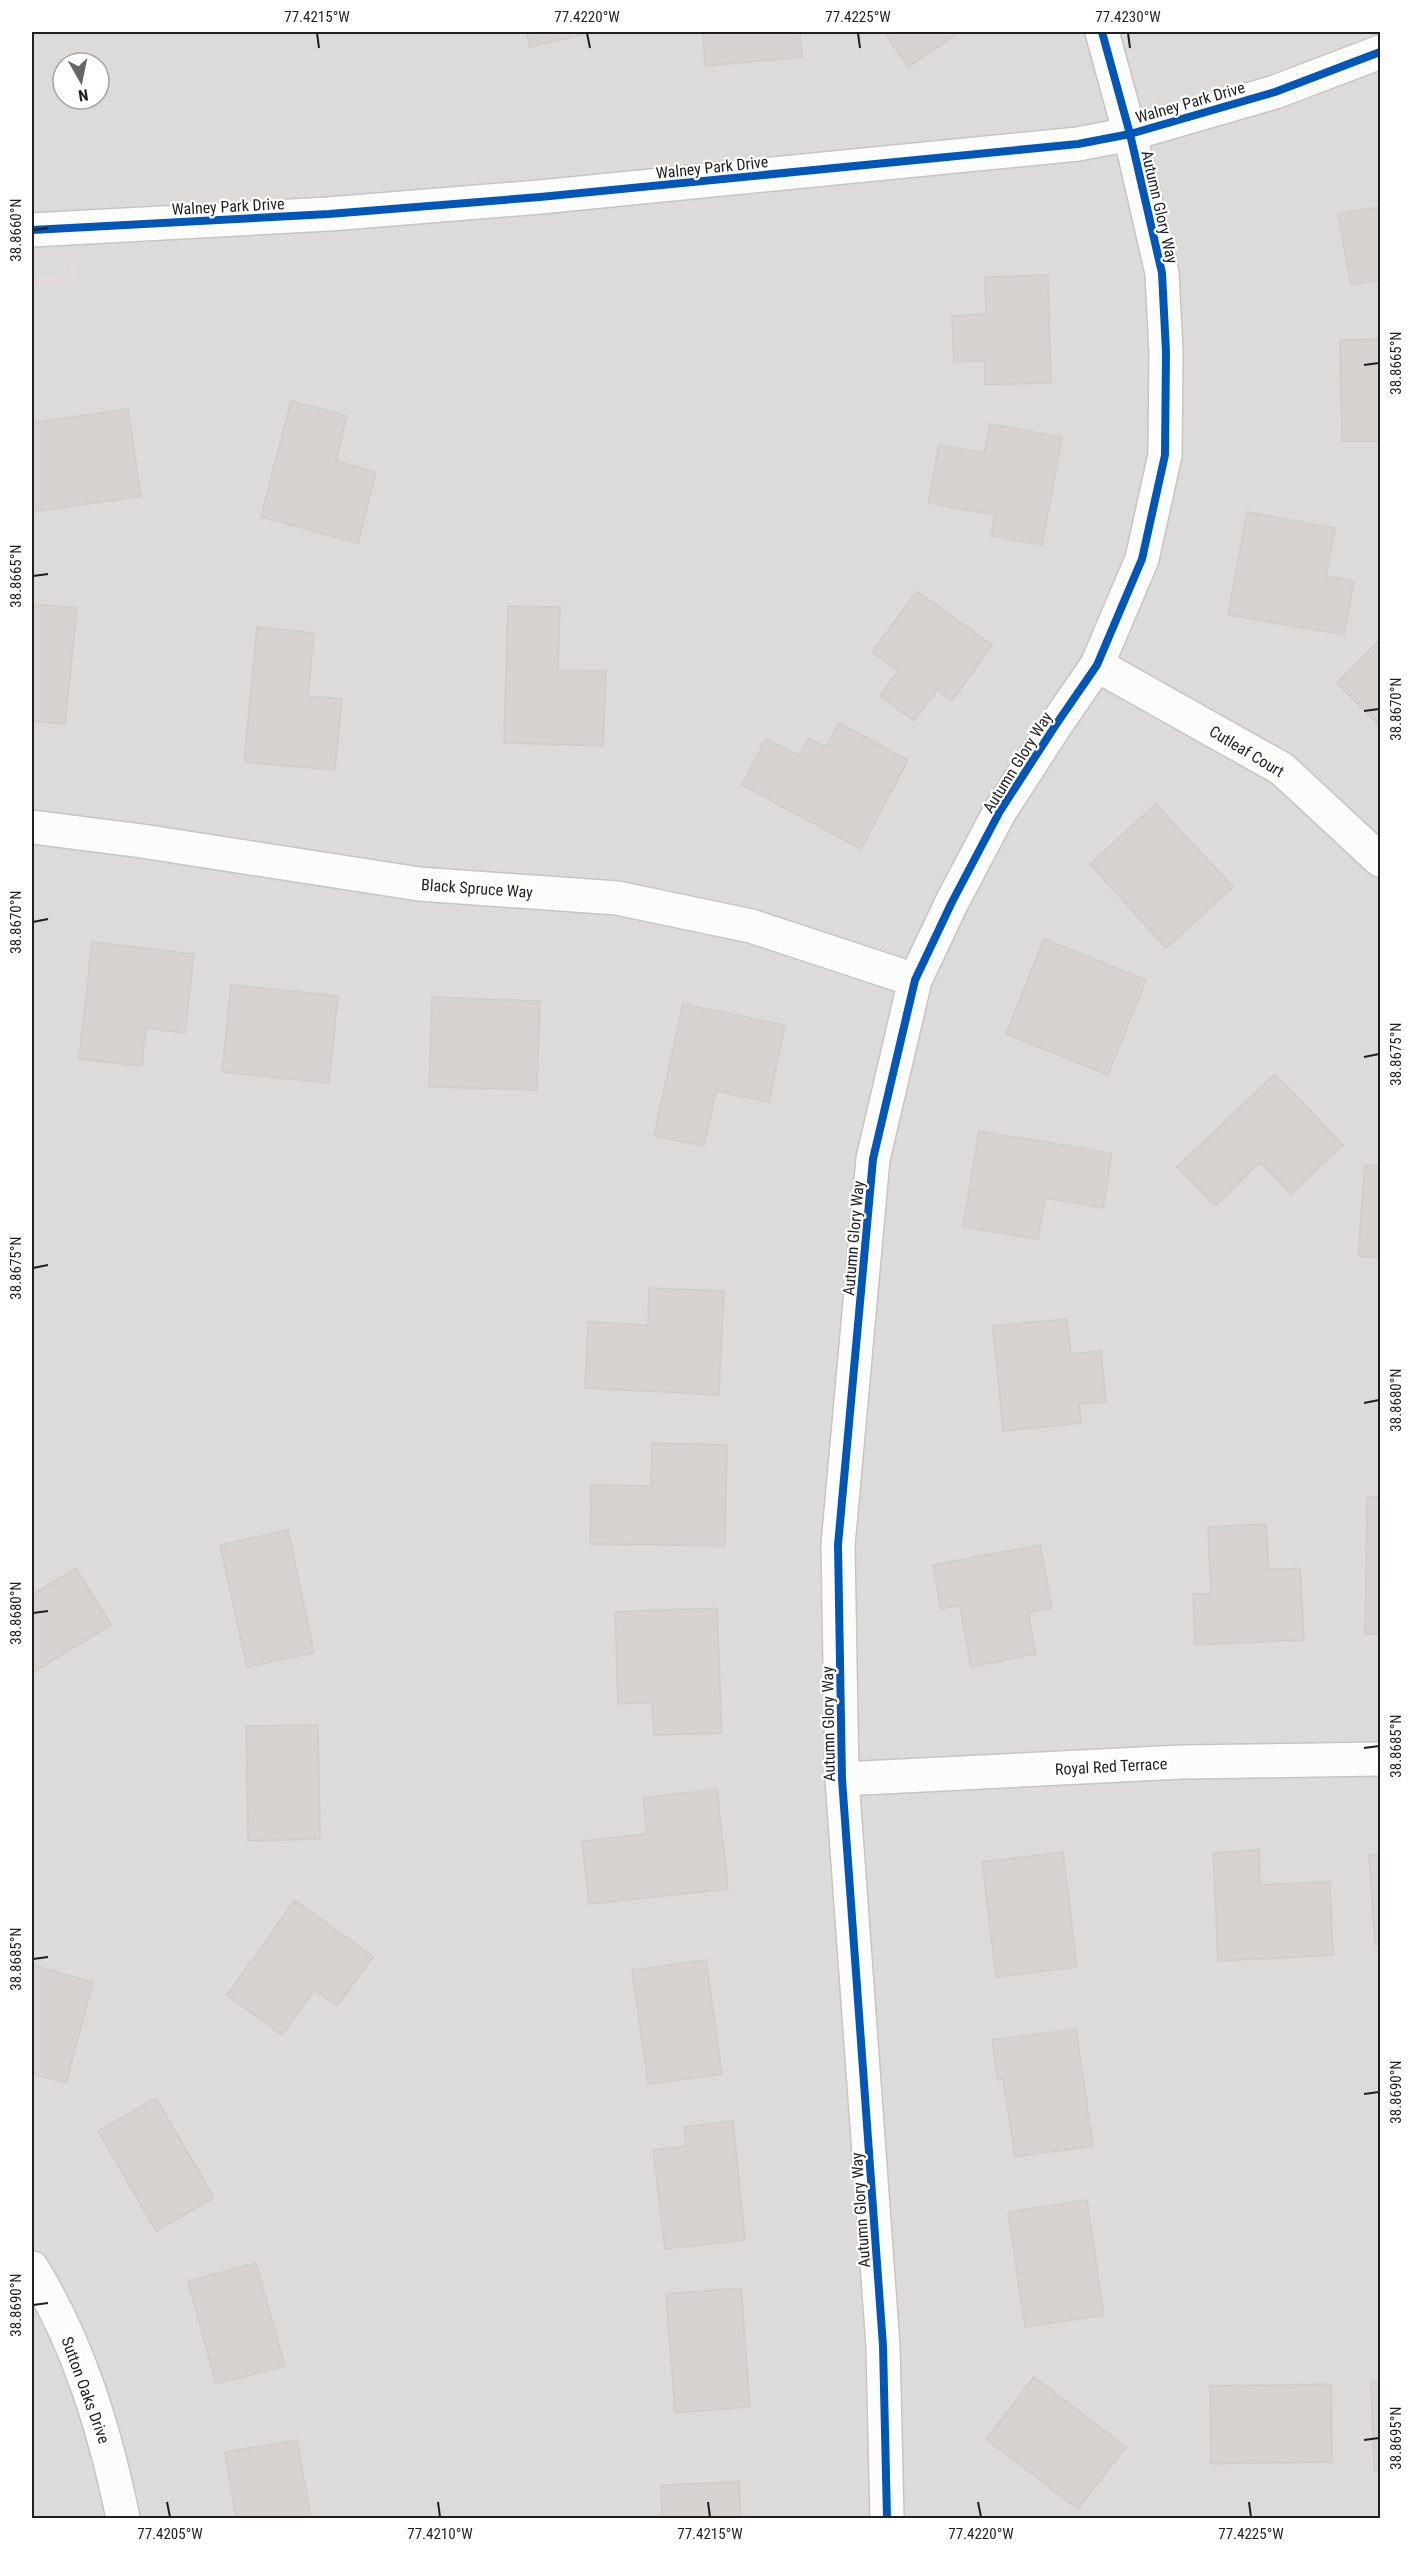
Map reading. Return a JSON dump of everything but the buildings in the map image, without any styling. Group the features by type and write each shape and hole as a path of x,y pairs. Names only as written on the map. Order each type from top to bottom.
{"street":[{"name":"Autumn Glory Way","path":"887,2518 883,2346 842,1779 838,1545 873,1160 915,980 952,902 1000,812 1054,726 1097,665 1142,559 1165,455 1166,352 1162,273 1130,134 1102,32"},
{"name":"Walney Park Drive","path":"32,230 329,214 540,197 1078,144 1130,134 1275,92 1380,52"},
{"name":"Cutleaf Court","path":"1097,665 1282,769 1380,860"},
{"name":"Black Spruce Way","path":"32,827 142,841 419,884 617,898 751,926 915,980"},
{"name":"Royal Red Terrace","path":"842,1779 1181,1762 1380,1759"},
{"name":"Sutton Oaks Drive","path":"32,2268 69,2340 93,2401 112,2464 123,2518"}],"path":[{"path":"32,282 73,279 73,261"}],"shaded area":[{"path":"32,32 1380,32 1380,2518 32,2518"}],"cycle path":[{"path":"887,2518 883,2346 842,1779 838,1545 873,1159 915,980 952,902 1000,811 1097,665 1142,559 1165,455 1166,352 1162,273 1130,134 1102,32"},
{"path":"32,230 329,214 540,197 1078,144 1130,134 1275,92 1380,52"}]}
